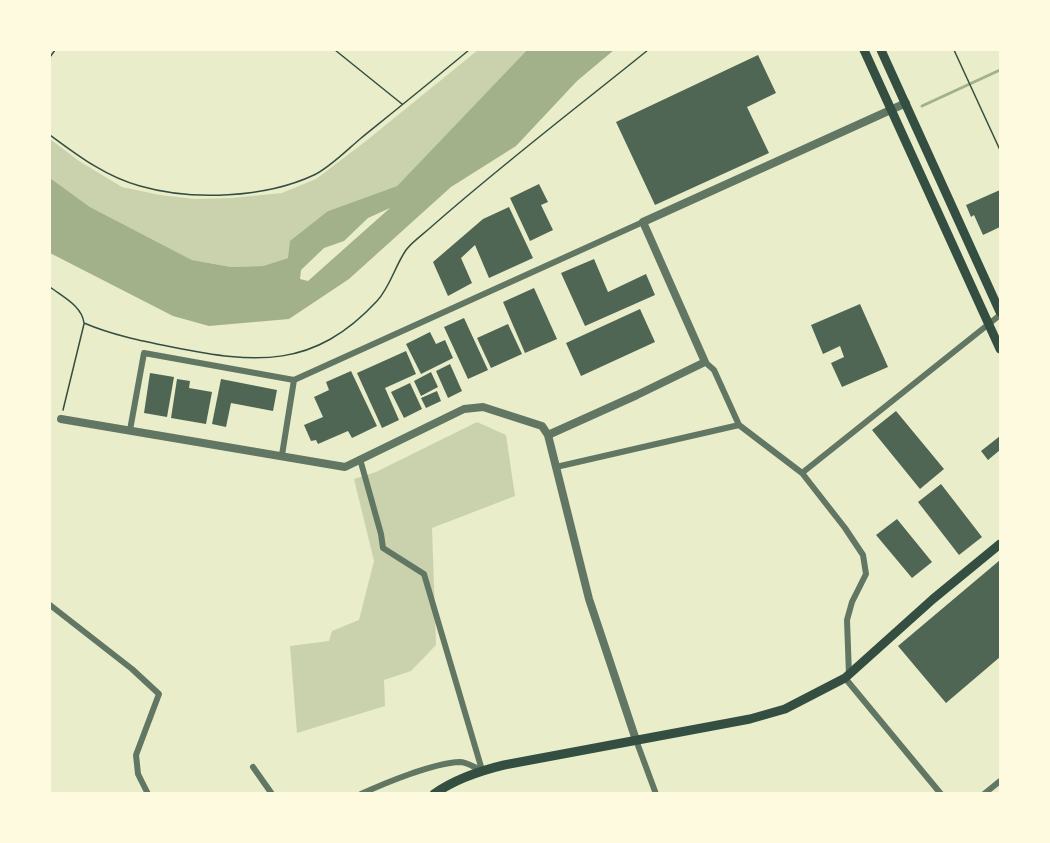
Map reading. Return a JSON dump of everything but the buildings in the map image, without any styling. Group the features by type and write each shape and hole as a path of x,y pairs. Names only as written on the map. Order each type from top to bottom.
{"main road":[{"path":"864,50 1000,349"},
{"path":"881,50 1000,313"},
{"path":"434,794 482,770 750,718 784,709 847,677 933,599 1000,544"}],"street":[{"path":"130,430 144,353 294,380 906,103"},
{"path":"643,222 705,362 714,370 739,425 802,473 863,555 866,574 852,602 847,620 847,677 941,794"},
{"path":"802,473 989,325 1000,313"},
{"path":"548,435 637,396 705,362"},
{"path":"282,455 294,380"},
{"path":"61,419 345,467 464,409 483,407 542,426 548,435 589,599 656,794"},
{"path":"556,466 739,425"},
{"path":"360,459 383,548 424,574 482,770"},
{"path":"50,605 132,669 159,694 136,755 138,774 148,794"},
{"path":"361,794 391,780 440,766 462,762 482,770"},
{"path":"253,767 272,794"},
{"path":"984,794 1000,781"}],"path":[{"path":"50,57 55,50"},
{"path":"335,50 402,105"},
{"path":"50,135 85,161 139,186 172,193 236,194 285,186 316,175 469,50"},
{"path":"84,323 140,340 199,352 245,357 269,359 290,355 323,343 339,335 379,300 407,249 415,241 648,50"},
{"path":"954,50 1000,150"},
{"path":"50,287 74,305 83,315 84,323 61,419"}],"shaded area":[{"path":"478,50 527,50 397,186 328,211 288,258 263,266 231,267 192,260 90,207 50,178 50,139 79,161 122,187 195,199 282,193 316,179"},
{"path":"527,50 614,50 577,81 516,146 451,187 349,279 289,319 209,326 173,316 50,253 50,178 90,207 192,260 231,267 263,266 288,258 290,241 328,211 397,186","holes":["390,208 308,281 300,279 301,270 324,248 344,241 368,218"]},
{"path":"477,422 506,435 515,496 432,528 436,645 411,671 384,680 385,706 297,733 290,646 329,641 332,631 359,620 374,561 354,479 376,472"}],"waterway":[{"path":"922,106 1000,70"}]}
